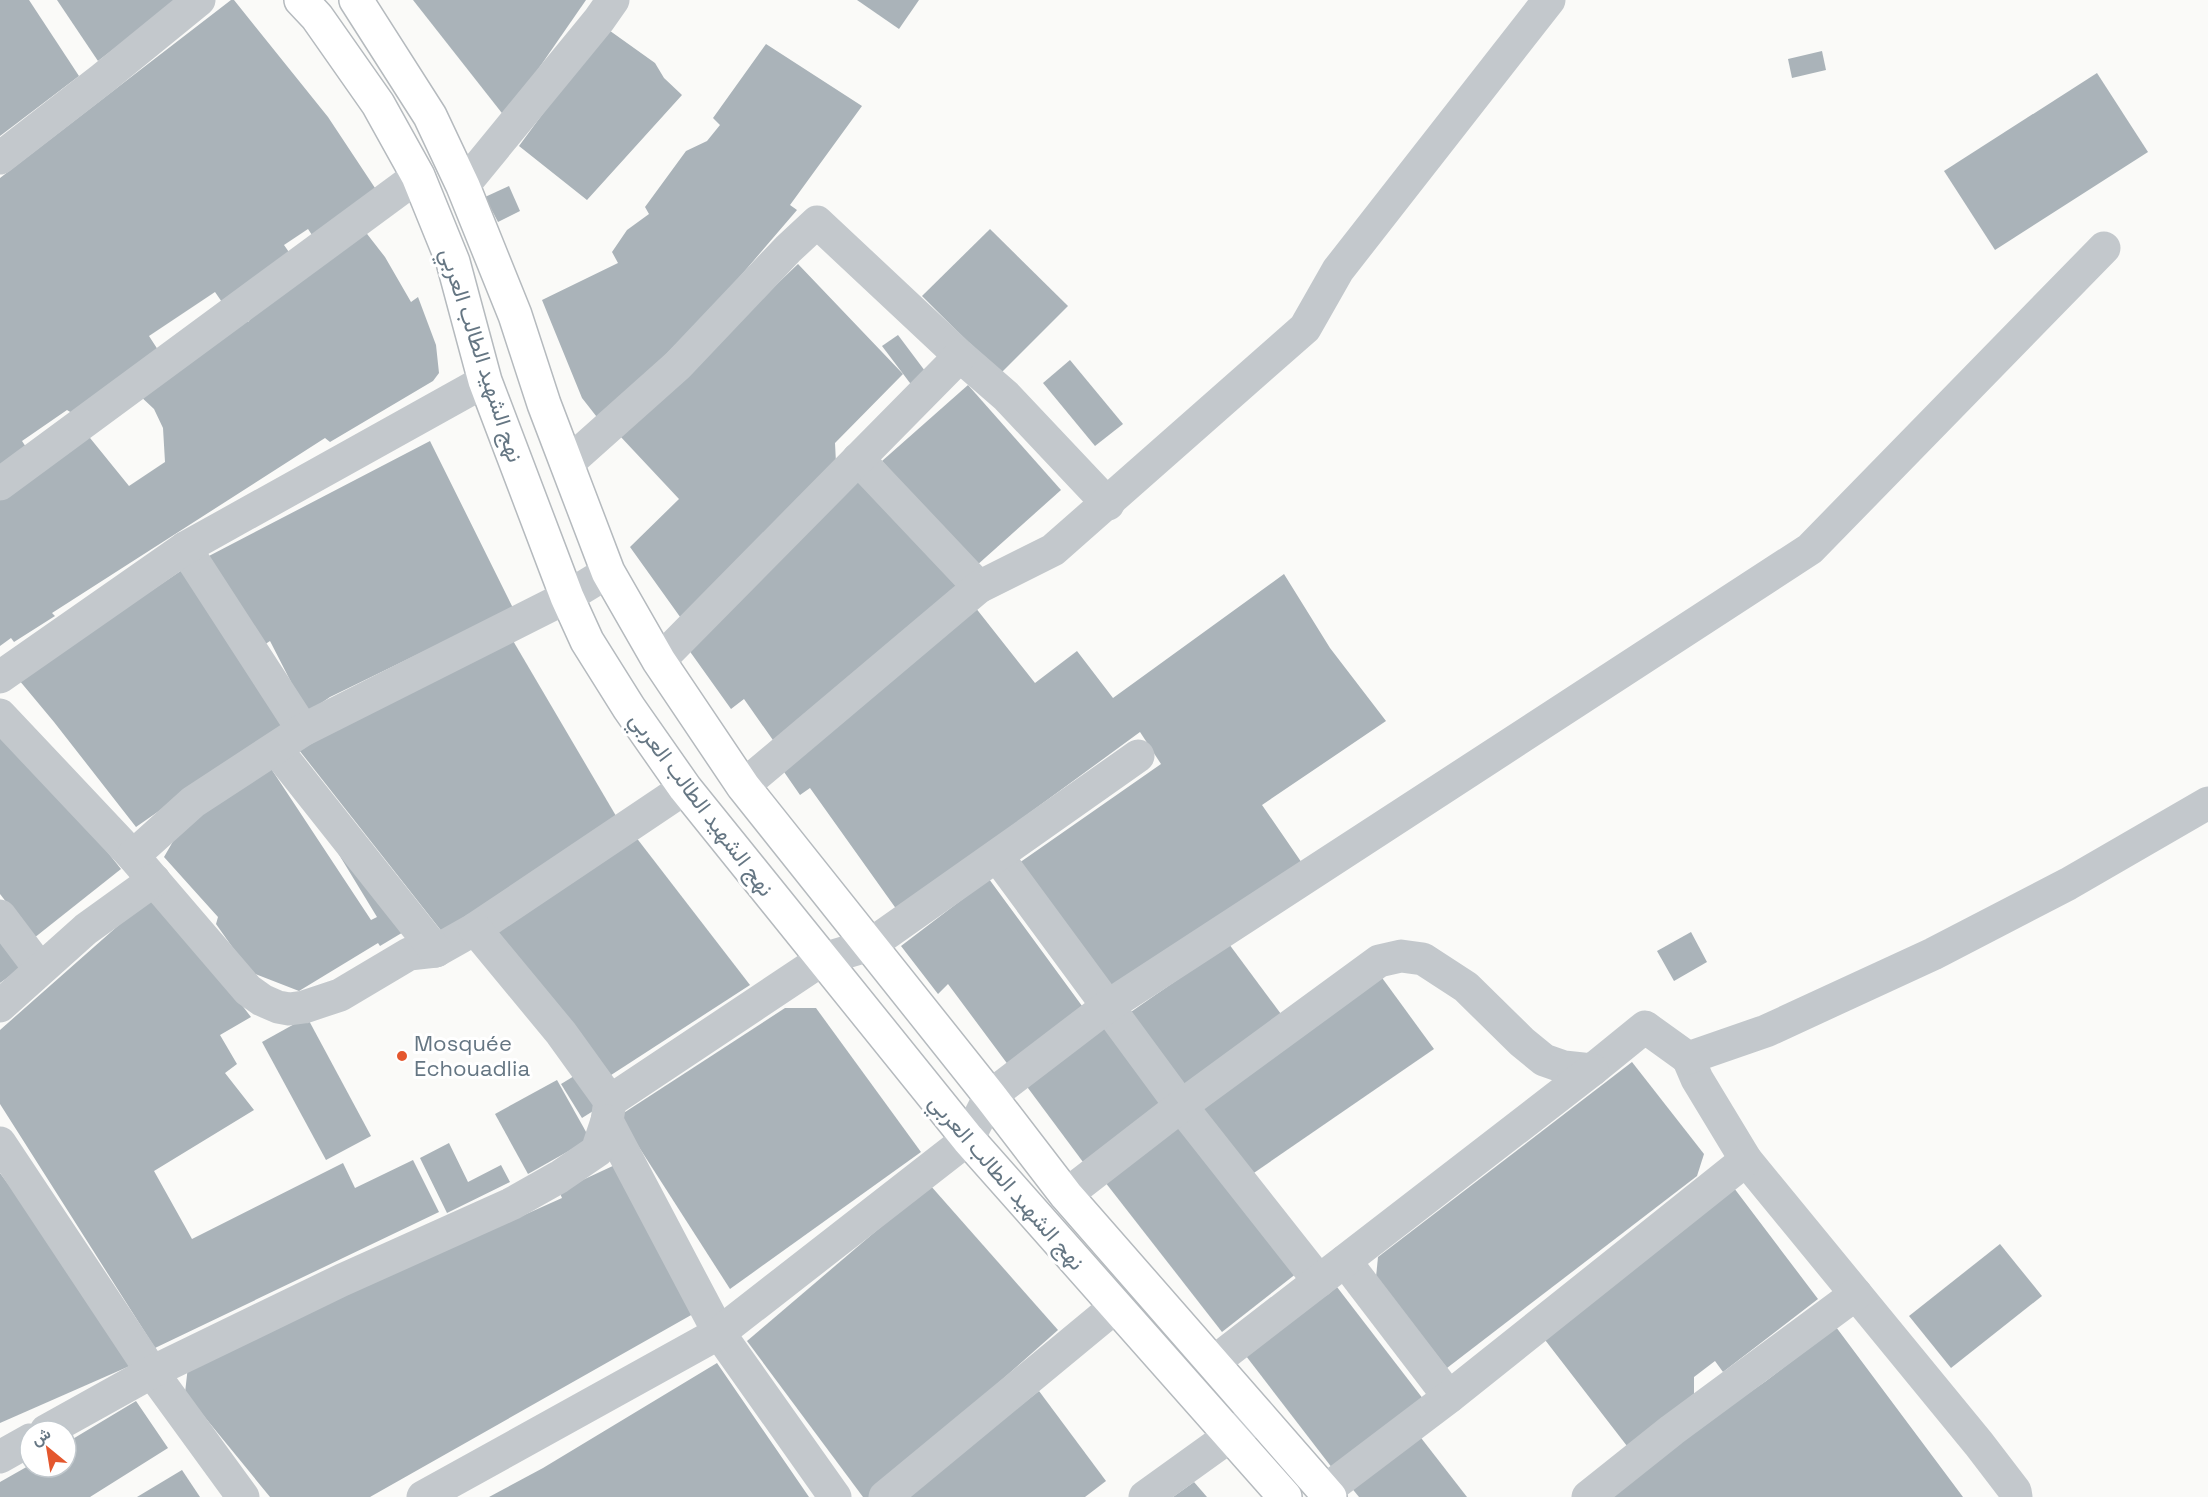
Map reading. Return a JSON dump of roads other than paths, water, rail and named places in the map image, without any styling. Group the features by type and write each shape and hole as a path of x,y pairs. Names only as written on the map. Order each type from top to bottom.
{"main road":[{"name":"نهج الشهيد الطالب العربي","path":"301,0 317,17 378,104 418,176 453,262 485,381 567,597 587,641 629,708 685,788 968,1139 1285,1497"},
{"name":"نهج الشهيد الطالب العربي","path":"356,0 430,116 463,186 515,315 544,404 608,572 659,661 743,786 1066,1195 1328,1494"}],"street":[{"path":"0,158 199,0"},
{"path":"463,186 592,29 613,0"},
{"path":"743,786 979,587 1053,550 1108,504 1305,328 1338,270 1549,0"},
{"path":"0,484 418,176"},
{"path":"567,464 678,365 788,249 817,222 1006,396 1108,504"},
{"path":"423,1497 719,1333 968,1139 990,1096 1108,1006 1810,549 2104,248"},
{"path":"659,661 960,356"},
{"path":"0,677 185,549 485,381"},
{"path":"858,459 979,587"},
{"path":"185,549 303,730"},
{"path":"0,1006 86,928 143,868 193,802 303,730 567,597 608,572"},
{"path":"0,715 143,868 248,990 262,1000 289,1009 304,1007 340,994 410,954 436,951 475,929 685,788"},
{"path":"276,749 436,951"},
{"path":"68,1419 152,1372 342,1280 511,1204 559,1177 597,1151 608,1111 822,959 870,945 1138,756"},
{"path":"1688,1058 1766,1031 1933,954 2068,884 2208,803"},
{"path":"997,856 1181,1106 1319,1281"},
{"path":"0,916 40,969"},
{"path":"475,929 561,1033 608,1111 719,1333 835,1497"},
{"path":"1066,1195 1181,1106 1379,961 1401,956 1423,959 1466,987 1522,1042 1545,1060 1564,1066 1592,1070"},
{"path":"1214,1362 1645,1027 1688,1058 1697,1079 1746,1160 1979,1444 2015,1491 2016,1497"},
{"path":"0,1143 152,1372 243,1497"},
{"path":"1328,1494 1746,1160"},
{"path":"1345,1261 1449,1397"},
{"path":"1588,1497 1672,1430 1856,1294"},
{"path":"885,1497 1115,1307"},
{"path":"1145,1497 1259,1415"},
{"path":"0,1457 18,1447"}],"place":[{"name":"Mosquée Echouadlia","path":"402,1056"}]}
